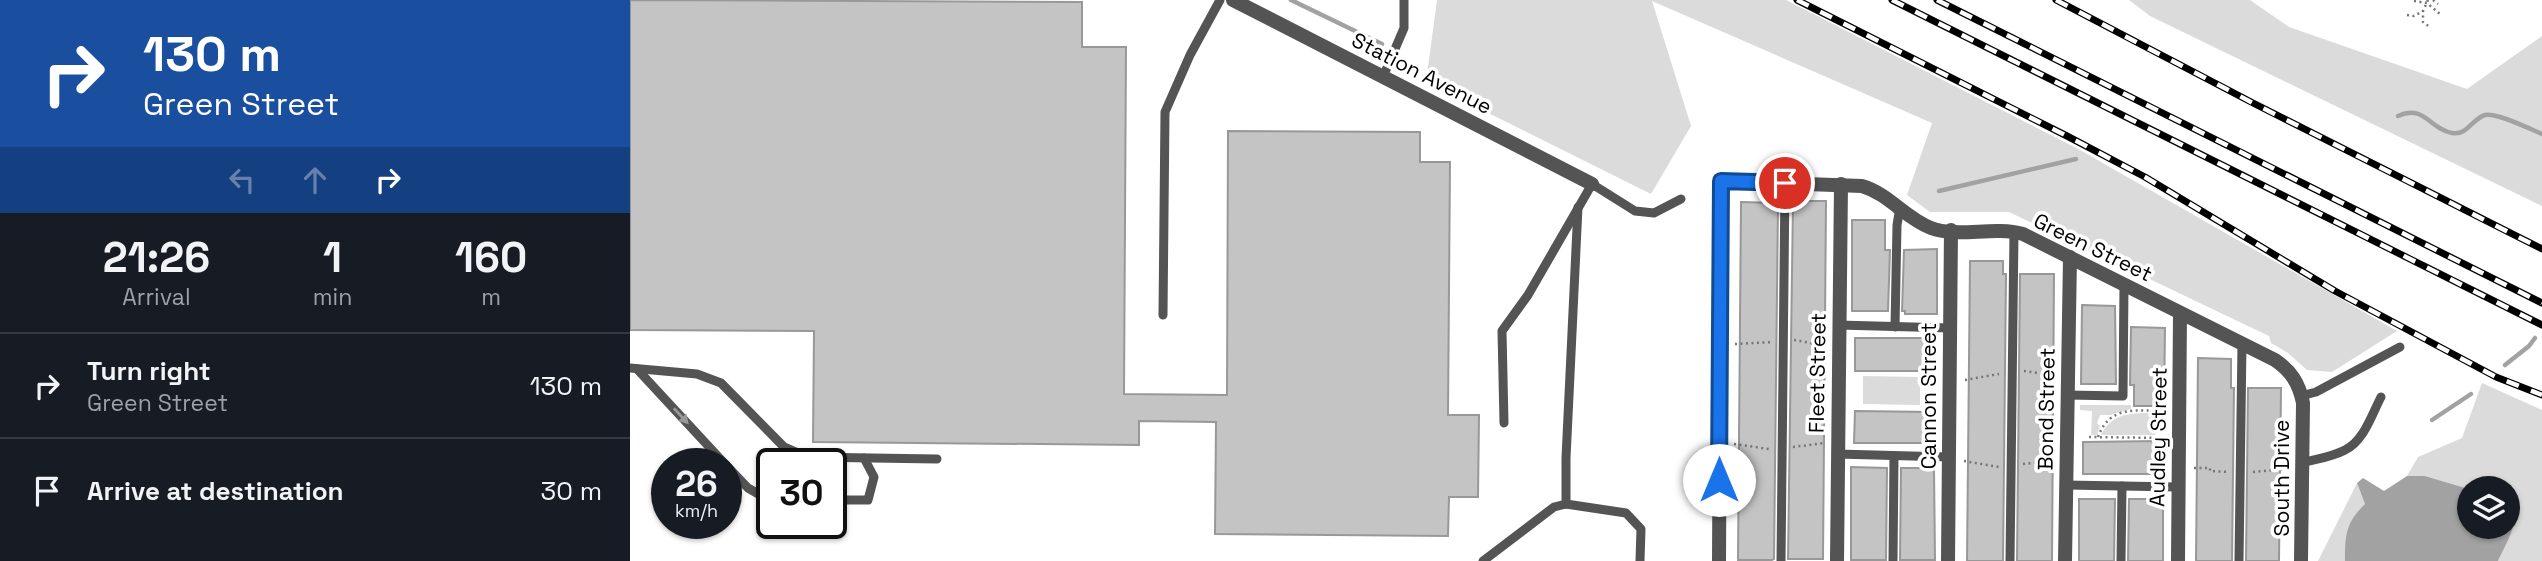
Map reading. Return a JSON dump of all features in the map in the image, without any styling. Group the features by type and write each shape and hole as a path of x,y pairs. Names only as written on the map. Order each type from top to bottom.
{"street":[{"name":"Station Avenue","path":"1233,0 1592,184"},
{"name":"Green Street","path":"1719,561 1721,181 1841,184 1872,189 1927,226 1951,230 2014,232 2266,355 2288,370 2297,381 2301,396"},
{"name":"Fleet Street","path":"1837,561 1841,184"},
{"name":"Cannon Street","path":"1948,561 1951,230"},
{"name":"Bond Street","path":"2065,561 2070,257"},
{"name":"Audley Street","path":"2178,561 2180,314"},
{"name":"South Drive","path":"2301,396 2301,561"}],"lane":[{"path":"1163,315 1165,112 1190,55 1220,0"},
{"path":"1383,77 1404,28 1404,0"},
{"path":"1781,561 1785,183"},
{"path":"1504,423 1502,331 1528,295 1592,184 1635,211 1654,213 1681,199"},
{"path":"1566,504 1578,207"},
{"path":"1895,327 1896,225 1900,207"},
{"path":"2010,561 2014,232"},
{"path":"2067,394 2123,396 2124,285"},
{"path":"1838,325 1950,328"},
{"path":"2239,561 2242,343"},
{"path":"2301,396 2316,392 2400,347"},
{"path":"633,369 696,374 722,383 783,447 807,457 937,459"},
{"path":"633,369 710,448"},
{"path":"2302,463 2344,451 2353,445 2381,397"},
{"path":"1837,454 1949,457"},
{"path":"1893,561 1894,456"},
{"path":"847,500 868,500 874,477 864,458"},
{"path":"742,481 756,493"},
{"path":"2066,485 2178,487"},
{"path":"2121,561 2122,486"},
{"path":"1483,561 1553,507 1566,504 1626,513 1641,529 1640,561"}],"path":[{"path":"2413,1 2438,4"},
{"path":"2429,1 2423,11 2423,22 2431,28"},
{"path":"2429,1 2440,14"},
{"path":"2407,15 2413,16 2423,11"},
{"path":"1791,339 1815,345 1822,345 1828,339"},
{"path":"1735,344 1774,342"},
{"path":"2019,371 2055,375"},
{"path":"1965,380 2002,374"},
{"path":"2157,411 2157,438"},
{"path":"2098,437 2106,422 2119,413 2168,411"},
{"path":"2089,437 2167,438"},
{"path":"1790,447 1827,443"},
{"path":"1734,444 1773,449"},
{"path":"1964,461 2001,467"},
{"path":"2018,465 2054,461"},
{"path":"2194,468 2210,468 2210,473 2231,472"},
{"path":"2246,472 2267,473 2267,469 2284,469"}],"shaded area":[{"path":"1437,0 1786,0 2080,150 2397,331 2332,372 2307,370 2288,353 2271,343 2269,336 2009,212 1930,212 1907,195 1932,123 1652,1 1691,126 1651,194 1426,82"},
{"path":"2129,0 2250,0 2289,27 2467,89 2542,36 2542,206 2150,16"},
{"path":"1863,376 1920,377 1920,405 1863,404"},
{"path":"2482,383 2542,410 2542,561 2498,561 2507,539 2520,539 2520,476 2457,476 2457,485 2425,476 2407,476 2418,457 2462,438"},
{"path":"2080,405 2131,405 2131,409 2100,415 2097,435 2091,435 2092,411 2080,410"},
{"path":"2156,413 2155,435 2101,435 2111,422 2124,415"},
{"path":"2407,476 2425,476 2457,485 2457,539 2509,539 2498,561 2345,561 2345,544 2350,523 2365,504 2357,483 2363,478 2384,491"},
{"path":"2357,483 2365,504 2355,516 2349,530 2345,561 2318,561"}],"building":[{"path":"630,0 1082,2 1082,47 1126,47 1124,394 1227,395 1228,131 1420,132 1420,162 1450,162 1448,415 1479,415 1478,497 1449,497 1448,536 1215,534 1216,422 1139,421 1139,445 813,442 814,331 630,330"},
{"path":"1793,201 1826,201 1823,559 1788,559"},
{"path":"1741,202 1778,203 1772,560 1738,560"},
{"path":"1852,220 1885,220 1885,250 1890,250 1888,311 1852,311"},
{"path":"1937,249 1937,314 1905,314 1905,311 1902,311 1904,250"},
{"path":"1970,261 2003,261 2003,274 2006,274 2003,561 1967,561"},
{"path":"2020,274 2054,274 2052,561 2017,561"},
{"path":"2082,305 2115,306 2116,384 2081,384"},
{"path":"2131,327 2165,328 2164,406 2134,406 2134,385 2130,385"},
{"path":"1855,338 1933,338 1933,371 1855,371"},
{"path":"2198,358 2231,359 2231,388 2234,388 2232,561 2196,561"},
{"path":"2248,388 2281,388 2279,561 2246,561"},
{"path":"1855,411 1933,412 1932,443 1854,443"},
{"path":"2160,441 2160,474 2083,474 2083,442"},
{"path":"1851,467 1887,468 1886,560 1851,560"},
{"path":"1901,468 1934,468 1935,560 1900,560"},
{"path":"2079,499 2115,499 2114,561 2079,561"},
{"path":"2129,499 2163,499 2163,561 2128,561"}],"waterway":[{"path":"1291,0 1382,44"},
{"path":"2398,116 2415,113 2444,131 2457,133 2466,130 2480,117 2490,115 2505,118 2542,134"},
{"path":"1939,191 2076,159"},
{"path":"2505,365 2535,338"},
{"path":"2432,420 2471,394"}],"railway":[{"path":"1797,0 2145,177 2335,291 2496,377 2542,395"},
{"path":"1892,0 2542,325"},
{"path":"1937,0 2542,303"},
{"path":"2056,0 2542,249"}],"route":[{"path":"1719,480 1721,181 1785,183"}]}
